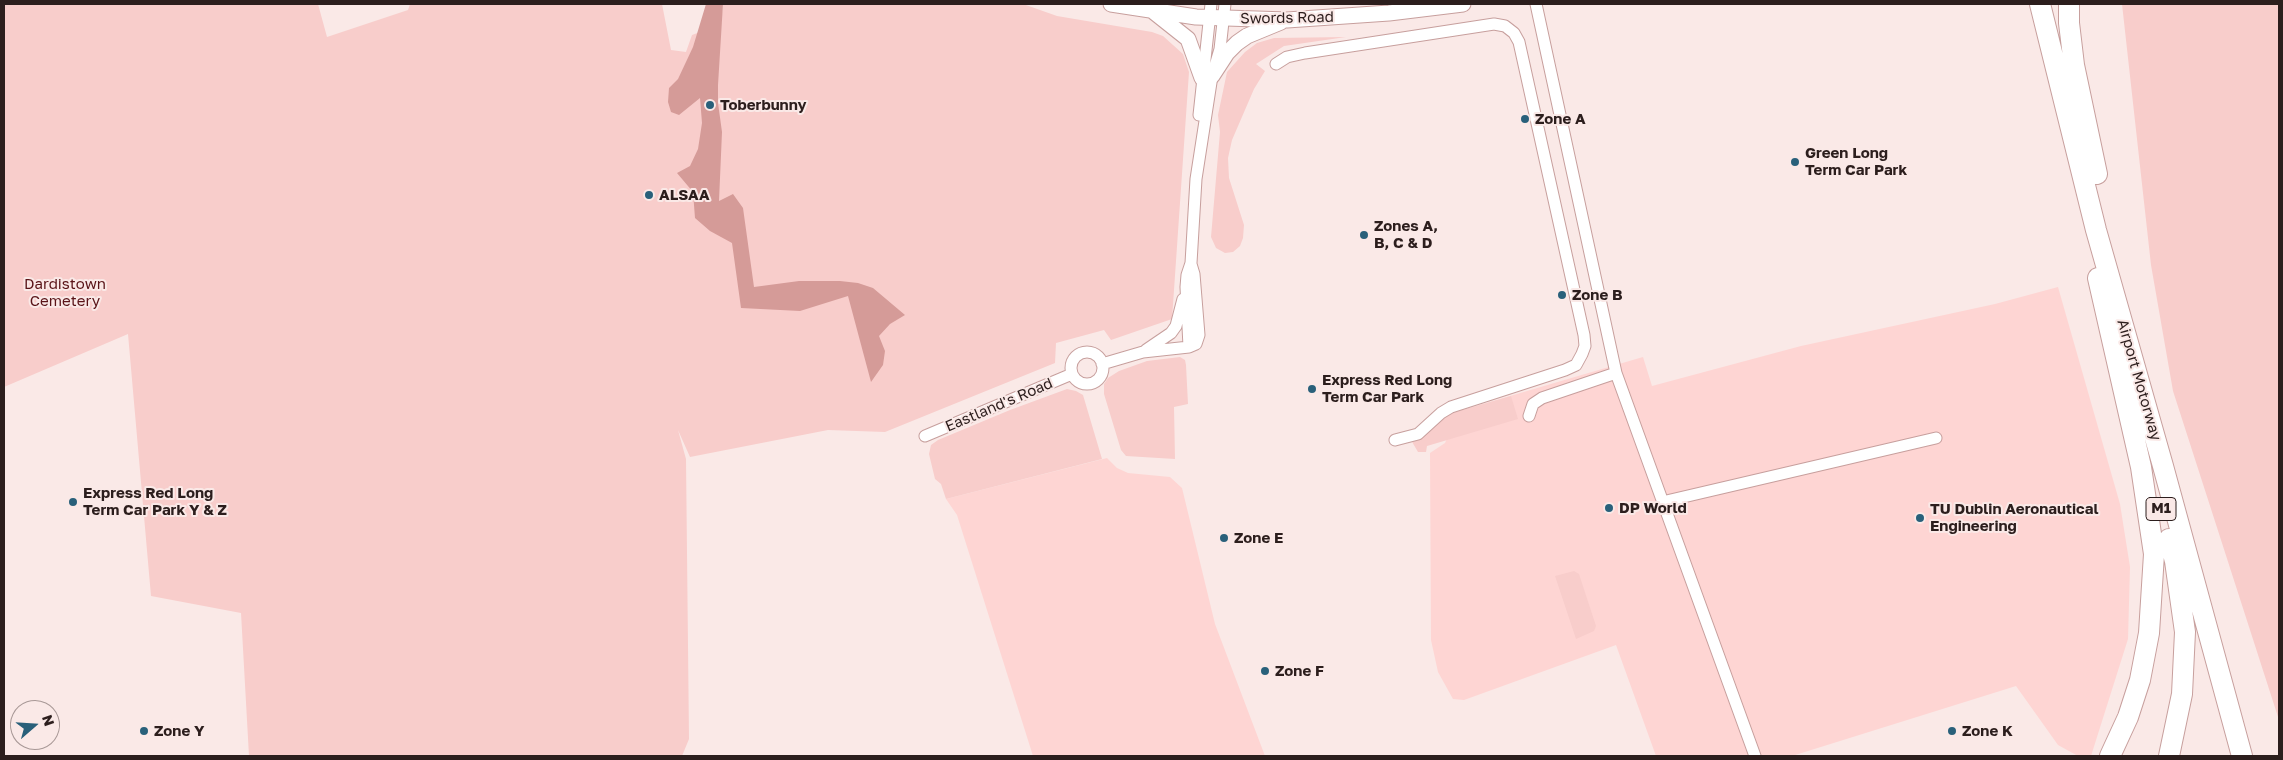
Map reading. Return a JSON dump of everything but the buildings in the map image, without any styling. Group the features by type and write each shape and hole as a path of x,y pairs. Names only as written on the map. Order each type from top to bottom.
{"highway":[{"name":"Airport Motorway","path":"2029,4 2095,267 2141,466 2154,554 2149,633 2140,680 2128,718 2110,756"},
{"name":"Airport Motorway","path":"2040,4 2096,230 2114,289 2242,756"},
{"name":"M1","path":"2069,4 2069,23 2074,65 2110,231 2114,289"},
{"name":"M1","path":"2095,267 2175,560 2181,596 2185,632 2182,694 2170,756"}],"main road":[{"name":"Swords Road","path":"1111,4 1153,11 1217,11 1287,20 1389,14 1463,4"},
{"path":"1153,11 1188,39 1207,77 1227,52 1237,43 1247,36 1287,20"}],"street":[{"path":"1536,4 1616,373 1755,756"},
{"path":"1188,347 1187,275 1191,263 1196,180 1207,77 1220,49 1217,11"},
{"path":"1276,64 1287,57 1305,53 1494,24 1506,26 1519,42 1584,335 1582,354 1576,364 1565,370 1451,407 1441,413 1418,434 1395,440"},
{"path":"1102,364 1143,352 1188,347 1196,344 1200,335 1194,274 1191,263"},
{"path":"1143,352 1164,340 1176,326 1186,287"},
{"path":"1082,353 1092,353 1102,364 1101,375 1093,383 1083,384 1074,378 1072,374 1071,369 1074,359 1082,353"},
{"path":"1529,416 1533,404 1542,398 1616,373"},
{"name":"Eastland's Road","path":"926,436 1072,374"},
{"path":"1662,502 1936,438"}],"shaded area":[{"path":"706,4 723,4 718,85 718,103 722,132 719,201 733,194 743,208 754,287 799,281 840,281 858,283 873,288 905,315 890,324 879,336 885,351 883,365 871,382 848,296 800,311 741,308 732,243 710,231 695,218 693,192 677,173 690,166 698,149 702,123 700,98 679,115 671,112 668,102 669,88 678,79 693,47"},
{"path":"2058,287 2120,504 2130,567 2128,639 2091,756 2078,756 2058,745 2016,686 1792,756 1656,756 1616,645 1464,700 1453,699 1438,672 1431,640 1430,453 1445,443 1450,432 1452,413 1643,357 1652,386 1801,346 1995,304"},
{"path":"1107,458 1117,468 1128,473 1170,477 1182,488 1215,624 1265,756 1033,756 957,515 946,499"}],"green space":[{"name":"ALSAA","path":"4,4 318,4 327,37 408,10 410,4 662,4 671,50 686,52 692,35 721,24 723,4 1023,4 1057,16 1152,32 1163,36 1183,54 1189,72 1172,319 1111,340 1104,330 1056,343 1055,363 885,432 828,430 690,457 678,430 686,459 689,739 682,756 249,756 241,613 151,596 128,334 4,387"},
{"path":"2122,4 2279,4 2279,720 2173,391 2151,265"},
{"path":"1346,37 1284,46 1256,64 1265,71 1254,89 1232,140 1228,158 1229,178 1244,225 1243,238 1240,246 1233,252 1225,253 1216,248 1211,237 1220,132 1218,115 1227,72 1245,52 1257,43 1274,38"},
{"path":"1180,357 1185,360 1186,365 1188,404 1174,407 1175,459 1126,456 1121,450 1104,394 1104,384 1108,378 1119,371 1147,361"},
{"path":"1067,389 1083,395 1102,459 946,499 941,484 935,479 929,454 931,445 938,440 1010,410"},
{"path":"1511,396 1518,419 1427,446 1426,452 1418,452 1411,440 1446,415"},
{"path":"1574,571 1579,574 1596,626 1594,631 1576,639 1555,576"}],"place":[{"name":"Toberbunny","path":"710,105"},
{"name":"Zone A","path":"1525,119"},
{"name":"Green Long Term Car Park","path":"1795,162"},
{"name":"ALSAA","path":"649,195"},
{"name":"Zones A, B, C & D","path":"1364,235"},
{"name":"Zone B","path":"1562,295"},
{"name":"Express Red Long Term Car Park","path":"1312,389"},
{"name":"Express Red Long Term Car Park Y & Z","path":"73,502"},
{"name":"DP World","path":"1609,508"},
{"name":"TU Dublin Aeronautical Engineering","path":"1920,518"},
{"name":"Zone E","path":"1224,538"},
{"name":"Zone F","path":"1265,671"},
{"name":"Zone Y","path":"144,731"},
{"name":"Zone K","path":"1952,731"}],"park label":[{"name":"Dardistown Cemetery","path":"65,292"}]}
